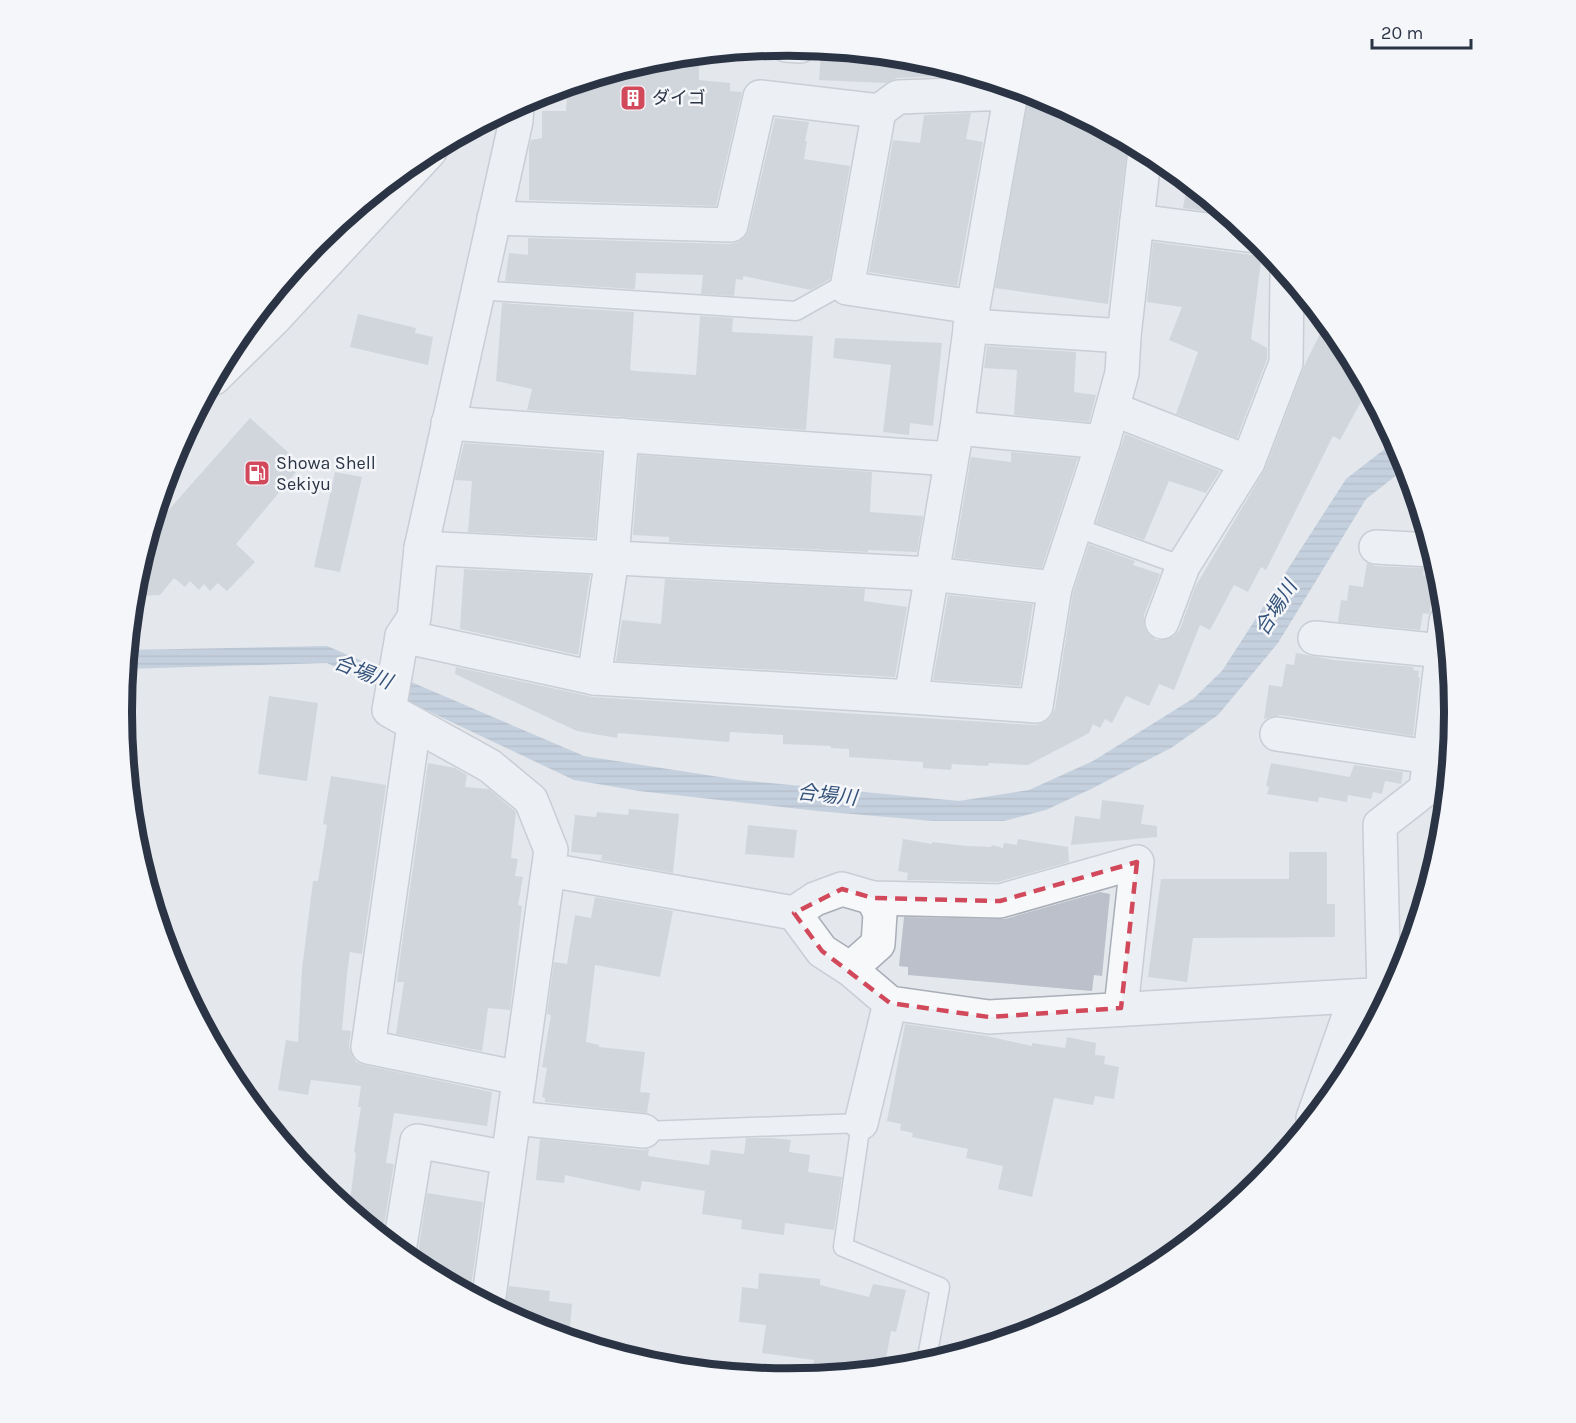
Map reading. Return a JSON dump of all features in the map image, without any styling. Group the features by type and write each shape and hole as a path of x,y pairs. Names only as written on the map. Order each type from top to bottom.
{"street":[{"path":"494,218 731,225 760,97 879,111 898,98 1007,93"},
{"path":"911,697 954,443 971,316 1011,94"},
{"path":"879,111 848,288 971,316 1124,336"},
{"path":"489,1295 551,850 531,800 490,766 389,710 401,643 414,618 421,548 516,115"},
{"path":"401,643 594,678 1036,706 1055,588 1103,442 1122,373 1144,161"},
{"path":"268,312 392,189"},
{"path":"1137,221 1237,234"},
{"path":"1162,621 1183,566 1248,462 1286,363 1287,286"},
{"path":"1113,409 1248,462"},
{"path":"448,423 622,435 954,443 1103,442"},
{"path":"594,678 612,558 622,435"},
{"path":"1376,547 1424,550"},
{"path":"421,548 931,574 1055,588"},
{"path":"1315,638 1439,636"},
{"path":"1341,1064 1376,995 1380,825 1426,789 1442,657"},
{"path":"414,725 368,1047 519,1078"},
{"path":"1277,734 1430,757"},
{"path":"794,914 815,899 842,889 873,898 1000,901 1137,862 1121,1008"},
{"path":"549,870 794,914 822,951 850,969 890,1003 989,1017 1376,995"},
{"path":"850,969 878,944 879,914 873,898"},
{"path":"861,1123 890,1003"},
{"path":"514,1118 644,1131"},
{"path":"401,1240 417,1141 508,1158"}],"lane":[{"path":"477,290 796,311 839,287 848,288"},
{"path":"1075,527 1183,566"},
{"path":"644,1131 861,1123 843,1246 940,1287 928,1352"}],"highlighted area":[{"path":"1137,862 1121,1008 989,1017 890,1003 822,951 794,913 842,889 873,898 1000,901"}],"water":[{"name":"合場川","path":"1388,447 1399,473 1366,499 1278,643 1218,715 1171,748 1091,789 1046,810 1004,821 933,821 818,811 639,791 574,780 327,663 133,669 135,650 327,646 584,756 739,780 959,801 1029,790 1093,761 1194,698 1222,671 1346,479"}],"building":[{"path":"821,57 874,61 950,76 897,78 886,83 819,80"},
{"path":"699,62 699,80 730,83 730,91 742,92 716,206 529,200 529,148 531,140 542,138 542,111 566,111 567,94 593,85 603,85 603,82 618,78"},
{"path":"1027,101 1078,123 1127,150 1108,304 995,288"},
{"path":"971,113 966,139 983,142 957,286 869,272 893,140 920,143 924,115"},
{"path":"775,118 809,122 804,159 850,166 830,279 811,290 743,276 743,280 736,279 734,296 701,294 703,275 636,273 635,289 505,281 509,253 528,255 528,238 730,244 739,242 746,236 749,229"},
{"path":"1186,190 1214,212 1183,208"},
{"path":"1153,242 1258,254 1261,258 1251,339 1267,348 1267,359 1237,438 1176,414 1198,352 1169,340 1182,307 1147,302"},
{"path":"502,303 634,312 630,370 636,371 696,375 700,316 733,318 732,332 813,336 806,430 527,410 532,389 496,381"},
{"path":"358,314 416,328 415,333 433,337 428,365 350,347"},
{"path":"1322,331 1363,398 1340,440 1333,436 1266,570 1261,567 1248,592 1234,585 1210,630 1200,625 1174,690 1159,684 1149,706 1126,696 1112,723 1105,719 1100,728 1093,724 1089,733 1028,765 952,764 951,770 923,768 923,762 849,757 849,749 783,744 783,735 730,732 729,742 618,733 617,738 577,731 455,674 456,667 593,697 1035,725 1043,723 1050,718 1055,709 1073,592 1089,544 1135,561 1133,565 1160,574 1144,615 1144,626 1148,634 1156,640 1166,640 1174,636 1180,629 1195,587 1265,469 1305,364"},
{"path":"835,338 942,343 933,426 910,423 909,435 883,432 891,365 833,358"},
{"path":"987,346 1076,352 1074,392 1096,395 1089,422 1014,415 1017,370 984,368"},
{"path":"250,418 302,465 236,544 255,562 227,591 218,583 210,591 204,584 199,590 190,581 185,587 174,578 160,595 143,596 154,542 162,518"},
{"path":"1125,434 1220,471 1206,493 1169,481 1144,540 1096,523"},
{"path":"464,443 602,453 595,538 468,532 472,481 455,480"},
{"path":"1011,452 1078,458 1042,568 954,558 971,457 1011,462"},
{"path":"639,455 872,472 870,512 923,516 917,552 868,550 868,552 669,542 669,537 633,535"},
{"path":"335,472 362,477 340,572 314,567"},
{"path":"1367,563 1375,566 1424,568 1423,575 1429,576 1433,593 1429,614 1423,613 1420,630 1338,622 1341,600 1347,601 1349,585 1363,587"},
{"path":"464,569 590,575 578,655 460,629"},
{"path":"665,579 865,589 864,601 907,607 895,677 616,661 622,620 661,624"},
{"path":"948,595 1033,604 1020,686 933,680"},
{"path":"1296,653 1334,660 1414,667 1413,670 1419,671 1418,677 1420,677 1413,736 1280,715 1264,719 1269,685 1282,687 1286,664 1294,665"},
{"path":"269,696 318,703 307,781 258,774"},
{"path":"428,763 455,768 467,775 465,787 489,789 516,812 511,858 518,859 515,876 523,877 518,905 522,906 510,1010 488,1008 482,1051 396,1034 404,982 397,982"},
{"path":"1271,763 1350,777 1354,765 1403,772 1401,784 1385,781 1382,794 1373,792 1371,799 1348,795 1347,802 1319,797 1318,802 1267,794 1269,787 1266,786"},
{"path":"331,776 386,785 362,954 350,952 347,974 342,1030 351,1031 349,1045 356,1062 492,1092 487,1126 394,1113 386,1163 394,1164 384,1228 350,1200 361,1107 358,1107 361,1086 311,1080 308,1095 278,1090 286,1040 298,1042 302,969 313,881 318,881 327,825 323,824"},
{"path":"1102,800 1144,805 1141,824 1157,826 1157,837 1071,845 1075,816 1100,819"},
{"path":"629,809 679,814 673,873 601,860 602,855 571,852 575,815 596,817 597,812 628,815"},
{"path":"748,825 797,830 794,858 745,854"},
{"path":"903,839 932,844 932,842 991,847 992,845 1003,848 1004,843 1017,845 1018,839 1068,847 1069,862 998,882 907,880 908,873 898,871"},
{"path":"1289,852 1327,852 1327,904 1335,904 1335,937 1193,938 1187,982 1148,977 1161,879 1289,879"},
{"path":"1100,892 1110,894 1102,976 1094,975 1092,991 908,975 908,967 899,966 904,917 1005,919"},
{"path":"595,897 673,911 660,977 595,965 586,1042 599,1045 599,1047 645,1052 640,1092 650,1093 647,1113 545,1102 545,1098 542,1097 547,1068 542,1067 551,1015 547,1014 554,962 567,964 575,915 591,918"},
{"path":"905,1024 987,1036 1032,1046 1032,1043 1065,1048 1067,1037 1096,1043 1095,1055 1105,1056 1104,1064 1119,1067 1114,1099 1095,1096 1093,1105 1054,1098 1032,1197 998,1189 1003,1166 966,1158 968,1149 912,1137 913,1133 900,1130 901,1124 887,1121"},
{"path":"746,1138 791,1140 789,1152 810,1155 808,1172 842,1177 834,1230 785,1223 784,1235 741,1229 742,1220 702,1214 705,1191 642,1181 640,1191 565,1175 564,1183 536,1180 540,1139 649,1149 648,1156 709,1165 711,1150 744,1154"},
{"path":"427,1193 483,1202 471,1286 418,1253"},
{"path":"759,1273 820,1279 820,1285 869,1297 873,1284 906,1290 896,1332 891,1331 886,1360 813,1367 814,1360 762,1353 766,1325 739,1322 742,1287 758,1289"},
{"path":"509,1286 550,1291 549,1301 572,1304 570,1330 537,1318 506,1304"}],"place":[{"name":"ダイゴ","path":"633,98"},
{"name":"Showa Shell Sekiyu","path":"257,473"}]}
